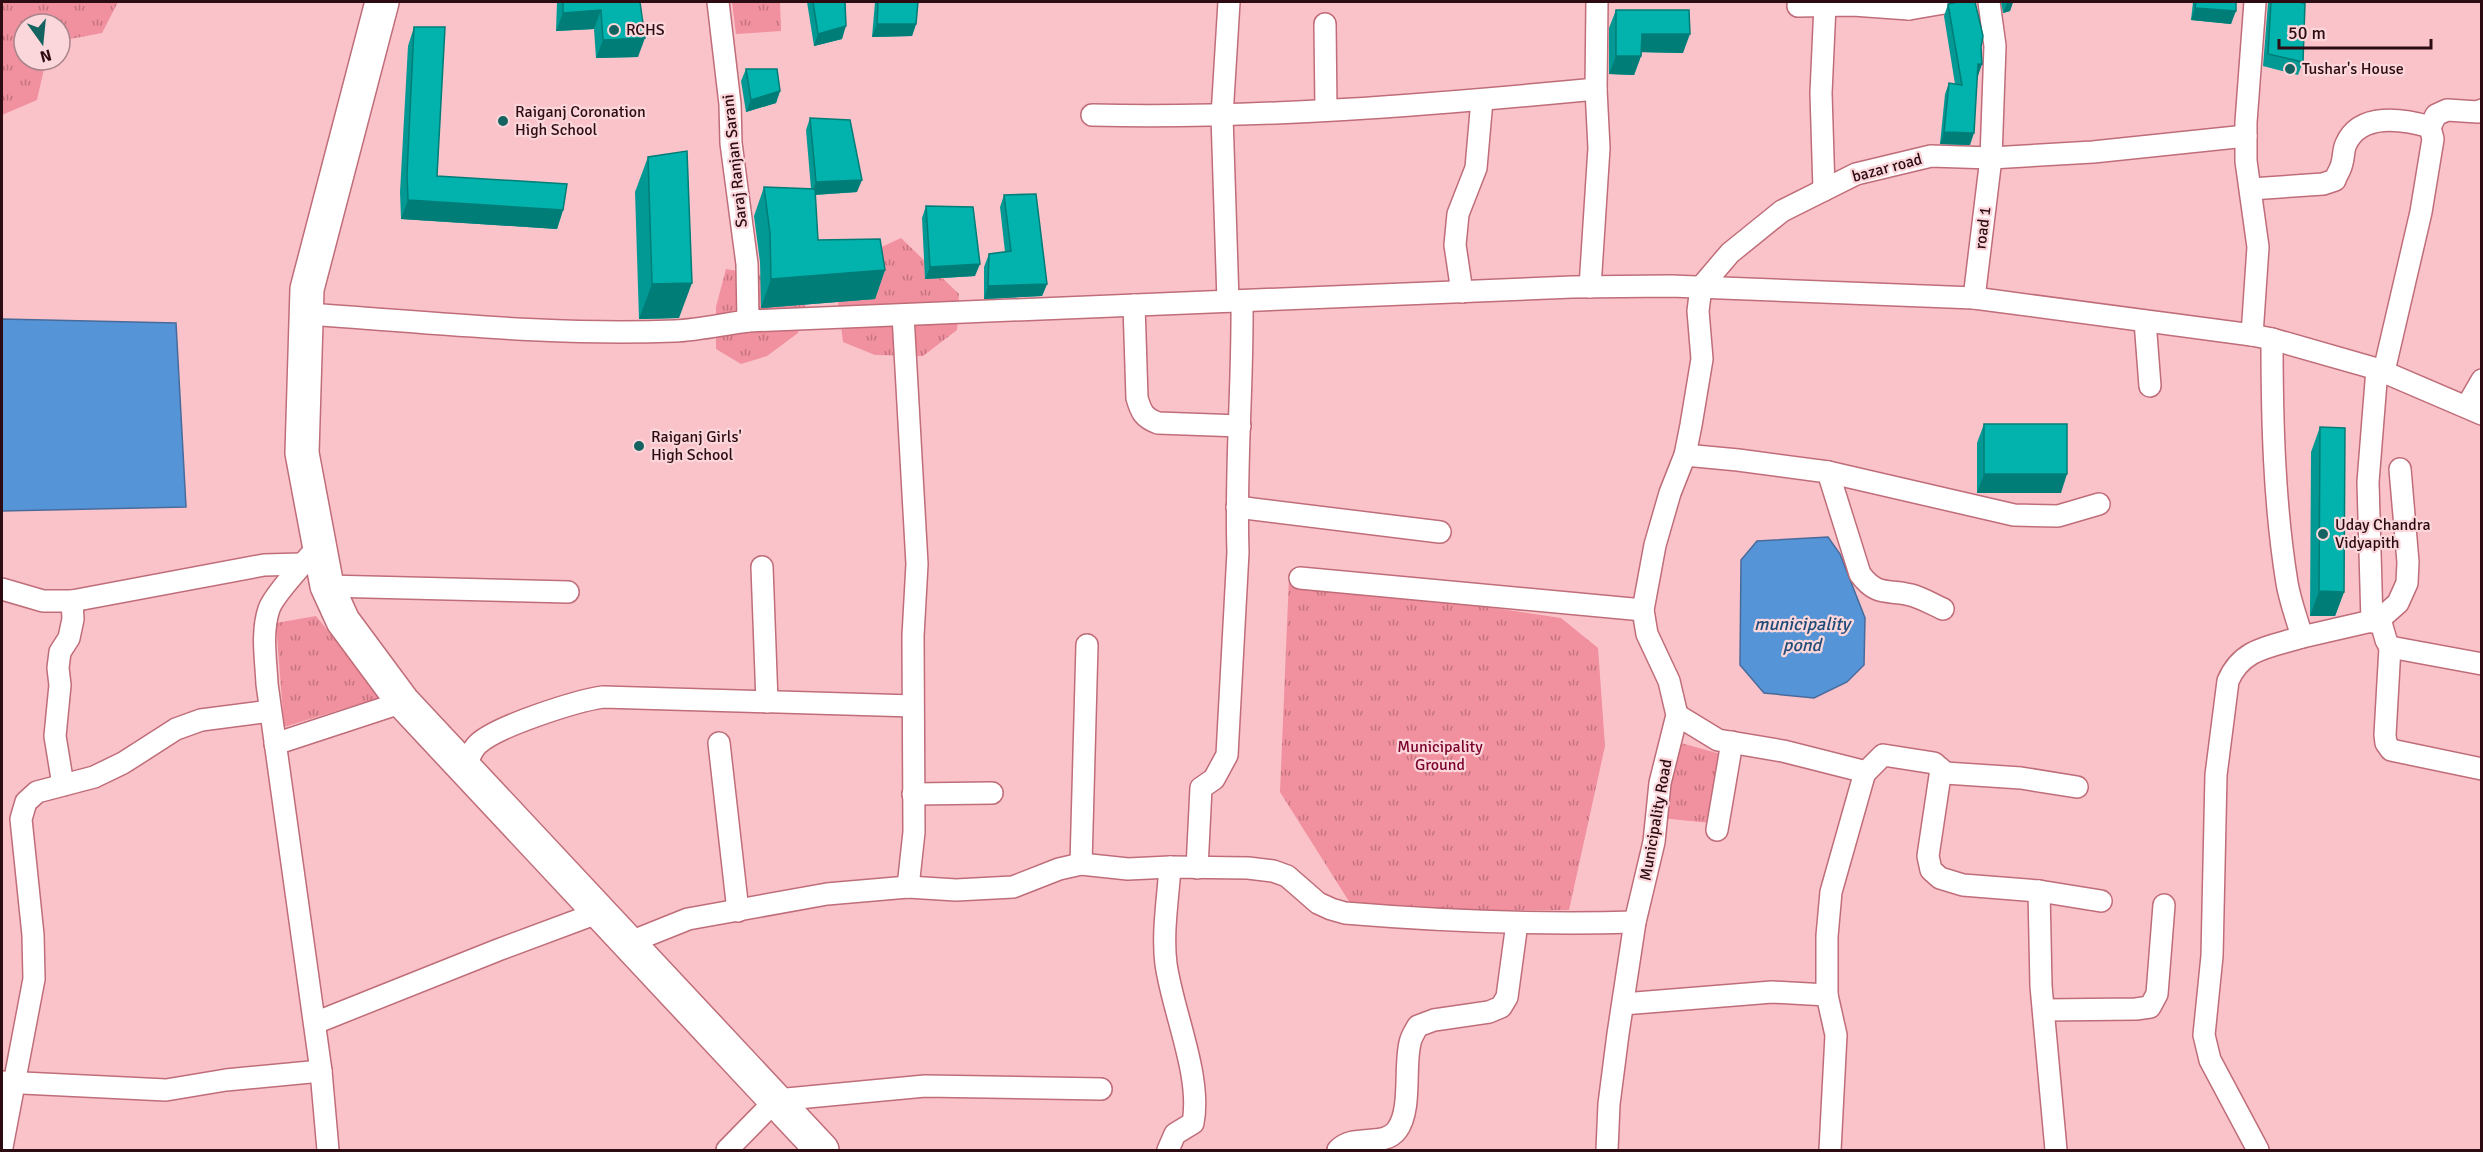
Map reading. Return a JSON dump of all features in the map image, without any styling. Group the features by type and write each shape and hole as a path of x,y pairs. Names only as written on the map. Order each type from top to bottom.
{"main road":[{"path":"382,2 307,289 302,453 310,556 343,621 403,702 822,1150"}],"street":[{"name":"Saraj Ranjan Sarani","path":"718,2 730,105 731,143 747,264 748,321"},
{"path":"1197,868 1201,788 1214,779 1227,755 1237,585 1240,426 1235,301 1222,116 1229,2"},
{"path":"1590,287 1599,148 1596,89 1597,2"},
{"path":"1798,6 1908,5 1950,2"},
{"path":"1989,2 1995,46 1991,158"},
{"path":"2255,2 2246,161 2258,247 2262,337 2287,584 2302,637"},
{"path":"1824,190 1821,93 1825,5"},
{"path":"1325,24 1326,110"},
{"path":"1092,115 1222,116 1482,100 1596,89"},
{"path":"1462,292 1455,245 1458,214 1476,168 1482,100"},
{"path":"2480,115 2447,110 2436,115 2430,127 2433,139 2421,212 2380,370 2368,482 2376,620 2390,647 2385,735 2391,750 2481,769"},
{"path":"2251,189 2323,184 2335,180 2349,139 2353,133 2369,122 2408,121 2430,127"},
{"name":"bazar road","path":"1701,287 1730,253 1793,204 1856,174 1931,156 1991,158 2115,150 2246,136"},
{"name":"road 1","path":"1974,298 1991,158"},
{"path":"306,314 543,330 678,330 748,321 1590,287 1701,287 1974,298 2262,337 2380,370 2474,410 2481,380"},
{"name":"Municipality Road","path":"1608,1150 1610,1104 1635,922 1654,842 1660,783 1677,715 1669,681 1647,634 1642,610 1661,520 1685,455 1702,358 1698,311 1701,287"},
{"path":"1134,305 1137,398 1147,420 1158,423 1240,426"},
{"path":"903,315 917,564 913,636 914,832 908,887"},
{"path":"2145,321 2150,386"},
{"path":"1685,455 1828,472 2014,515 2058,516 2099,504"},
{"path":"2258,1150 2210,1060 2205,1047 2204,1035 2212,956 2216,775 2228,681 2234,667 2242,658 2254,652 2302,637 2376,620 2398,603 2407,583 2408,562 2402,514 2400,469"},
{"path":"1828,472 1860,574 1868,586 1884,592 1910,595 1943,609"},
{"path":"1237,507 1440,532"},
{"path":"2,589 43,601 72,602 310,556"},
{"path":"310,556 269,608 265,635 270,711 315,1023 328,1150"},
{"path":"762,567 767,702"},
{"path":"1300,578 1642,610"},
{"path":"327,586 568,592"},
{"path":"63,785 55,736 59,702 58,668 60,652 69,638 73,619 72,602"},
{"path":"1081,864 1087,645"},
{"path":"2390,647 2481,664"},
{"path":"464,768 477,745 497,732 577,701 603,697 913,706"},
{"path":"275,744 403,702"},
{"path":"2,1147 8,1083 34,980 33,935 21,819 26,802 37,792 94,777 123,763 176,729 201,720 270,711"},
{"path":"1677,715 1718,740 1782,751 1865,772"},
{"path":"1717,830 1732,742"},
{"path":"719,743 738,911"},
{"path":"1830,1150 1836,1035 1827,996 1827,936 1831,892 1865,772 1883,755 1934,763 1945,773 2021,778 2077,787"},
{"path":"1941,769 1928,856 1931,870 1940,878 1963,885 2039,891 2101,901"},
{"path":"913,794 992,793"},
{"path":"628,943 688,919 826,894 908,887 956,890 1013,887 1059,869 1081,864 1128,869 1248,868 1273,871 1287,876 1318,903 1345,913 1517,923 1635,922"},
{"path":"1168,1150 1175,1134 1193,1123 1196,1102 1166,965 1164,942 1170,867"},
{"path":"2039,891 2041,986 2056,1150"},
{"path":"2044,1010 2150,1007 2157,994 2164,905"},
{"path":"315,1023 600,912"},
{"path":"1338,1150 1344,1144 1358,1140 1386,1138 1397,1132 1403,1119 1410,1042 1418,1026 1434,1020 1489,1012 1501,1007 1507,997 1517,923"},
{"path":"1623,1004 1772,992 1827,996"},
{"path":"8,1083 166,1090 226,1080 321,1071"},
{"path":"727,1150 776,1100 925,1086 1101,1089"}],"green space":[{"path":"2,2 118,2 102,33 72,39 72,12 12,12 12,72 43,72 37,100 2,115"},
{"path":"732,2 780,2 781,31 736,34"},
{"path":"901,238 959,294 957,330 923,356 875,355 843,342 834,269"},
{"path":"726,269 785,279 809,292 798,333 767,356 741,364 716,349 716,307"},
{"name":"Municipality Ground","path":"1289,577 1561,618 1598,648 1605,746 1569,910 1355,911 1280,792"},
{"path":"316,616 382,697 284,727 276,623"},
{"path":"1681,743 1724,755 1710,823 1661,818"}],"water":[{"path":"2,319 176,323 186,507 2,511"},
{"name":"municipality pond","path":"1828,537 1840,554 1865,618 1864,665 1847,682 1814,698 1764,693 1740,665 1741,560 1757,541"}],"building":[{"path":"563,2 640,2 645,38 603,40 601,10 563,13"},
{"path":"813,2 845,2 846,26 818,34"},
{"path":"878,2 918,2 916,24 877,24"},
{"path":"1975,2 1983,36 1982,64 1978,64 1974,133 1944,132 1949,83 1962,85 1948,4"},
{"path":"2196,2 2236,2 2236,11 2195,8"},
{"path":"2271,2 2305,3 2303,62 2268,54"},
{"path":"1616,10 1689,10 1690,34 1642,34 1641,56 1616,56"},
{"path":"414,27 445,27 437,176 567,184 563,210 408,200 407,174"},
{"path":"746,69 777,69 780,91 751,100"},
{"path":"810,118 850,120 862,180 816,182"},
{"path":"687,151 692,283 652,284 648,157"},
{"path":"764,187 815,189 818,240 880,239 885,270 771,279 770,233"},
{"path":"1036,194 1047,284 988,286 989,254 1011,251 1004,195"},
{"path":"926,206 973,207 980,264 930,267"},
{"path":"1984,424 2067,424 2067,474 1984,474"},
{"path":"2320,427 2345,428 2344,592 2319,591"}],"place":[{"name":"RCHS","path":"614,30"},
{"name":"Tushar's House","path":"2290,69"},
{"name":"Raiganj Coronation High School","path":"503,121"},
{"name":"Raiganj Girls' High School","path":"639,446"},
{"name":"Uday Chandra Vidyapith","path":"2323,534"}]}
